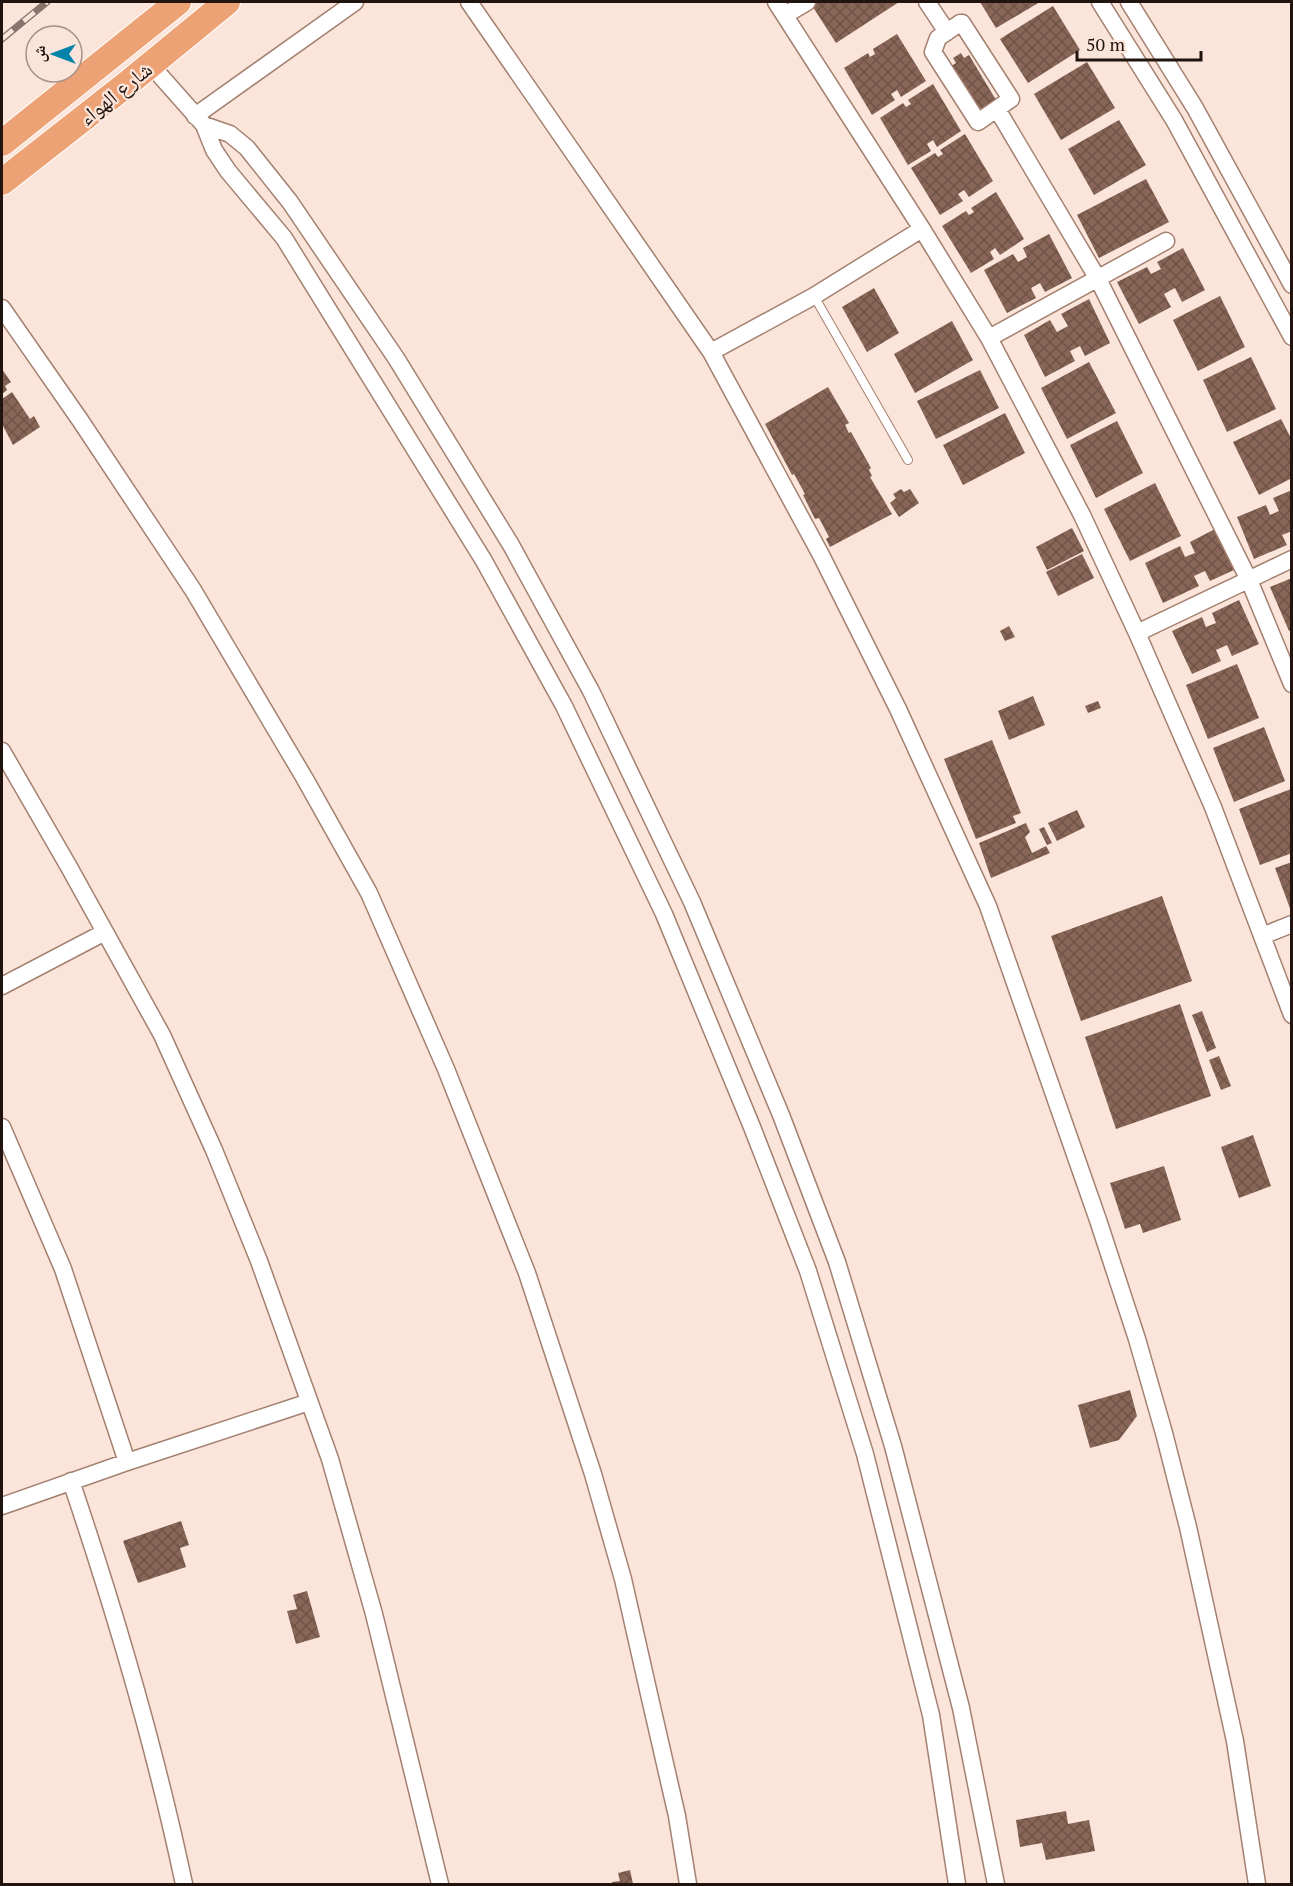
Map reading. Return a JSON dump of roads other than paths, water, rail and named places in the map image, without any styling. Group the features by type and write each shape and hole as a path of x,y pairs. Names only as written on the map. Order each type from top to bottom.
{"main road":[{"name":"شارع الهواء","path":"2,142 178,2"},
{"name":"شارع الهواء","path":"2,183 227,2"}],"street":[{"path":"200,120 355,2"},
{"path":"469,2 711,352 821,555 898,709 992,917 1098,1220 1137,1339 1164,1433 1188,1527 1235,1741 1257,1884"},
{"path":"807,2 780,8 989,338 1082,515 1137,633 1213,807 1292,1015"},
{"path":"927,2 947,32"},
{"path":"1100,2 1174,120 1292,337"},
{"path":"1129,2 1195,108 1292,285"},
{"path":"962,23 1011,99 978,122 933,52 937,40 947,32 962,23"},
{"path":"150,64 200,120 214,150 284,238 484,561 564,706 664,914 752,1127 808,1271 865,1454 931,1715 957,1884"},
{"path":"997,109 1098,279 1249,580 1292,684"},
{"path":"200,120 230,134 247,148 290,202 396,358 511,545 585,681 692,902 776,1105 837,1262 893,1446 961,1708 996,1884"},
{"path":"711,352 814,296 922,229"},
{"path":"989,338 1166,241"},
{"path":"2,308 193,590 305,779 369,893 442,1058 526,1273 593,1474 623,1579 650,1694 677,1816 688,1884"},
{"path":"1137,633 1292,559"},
{"path":"2,751 162,1035 214,1150 259,1261 330,1459 374,1614 440,1884"},
{"path":"1262,936 1292,924"},
{"path":"2,986 105,932"},
{"path":"2,1127 63,1269 126,1462"},
{"path":"2,1506 126,1462 309,1402"},
{"path":"71,1481 107,1589 138,1695 184,1884"}],"lane":[{"path":"814,296 908,460"}],"railway":[{"path":"2,39 47,2"}]}
